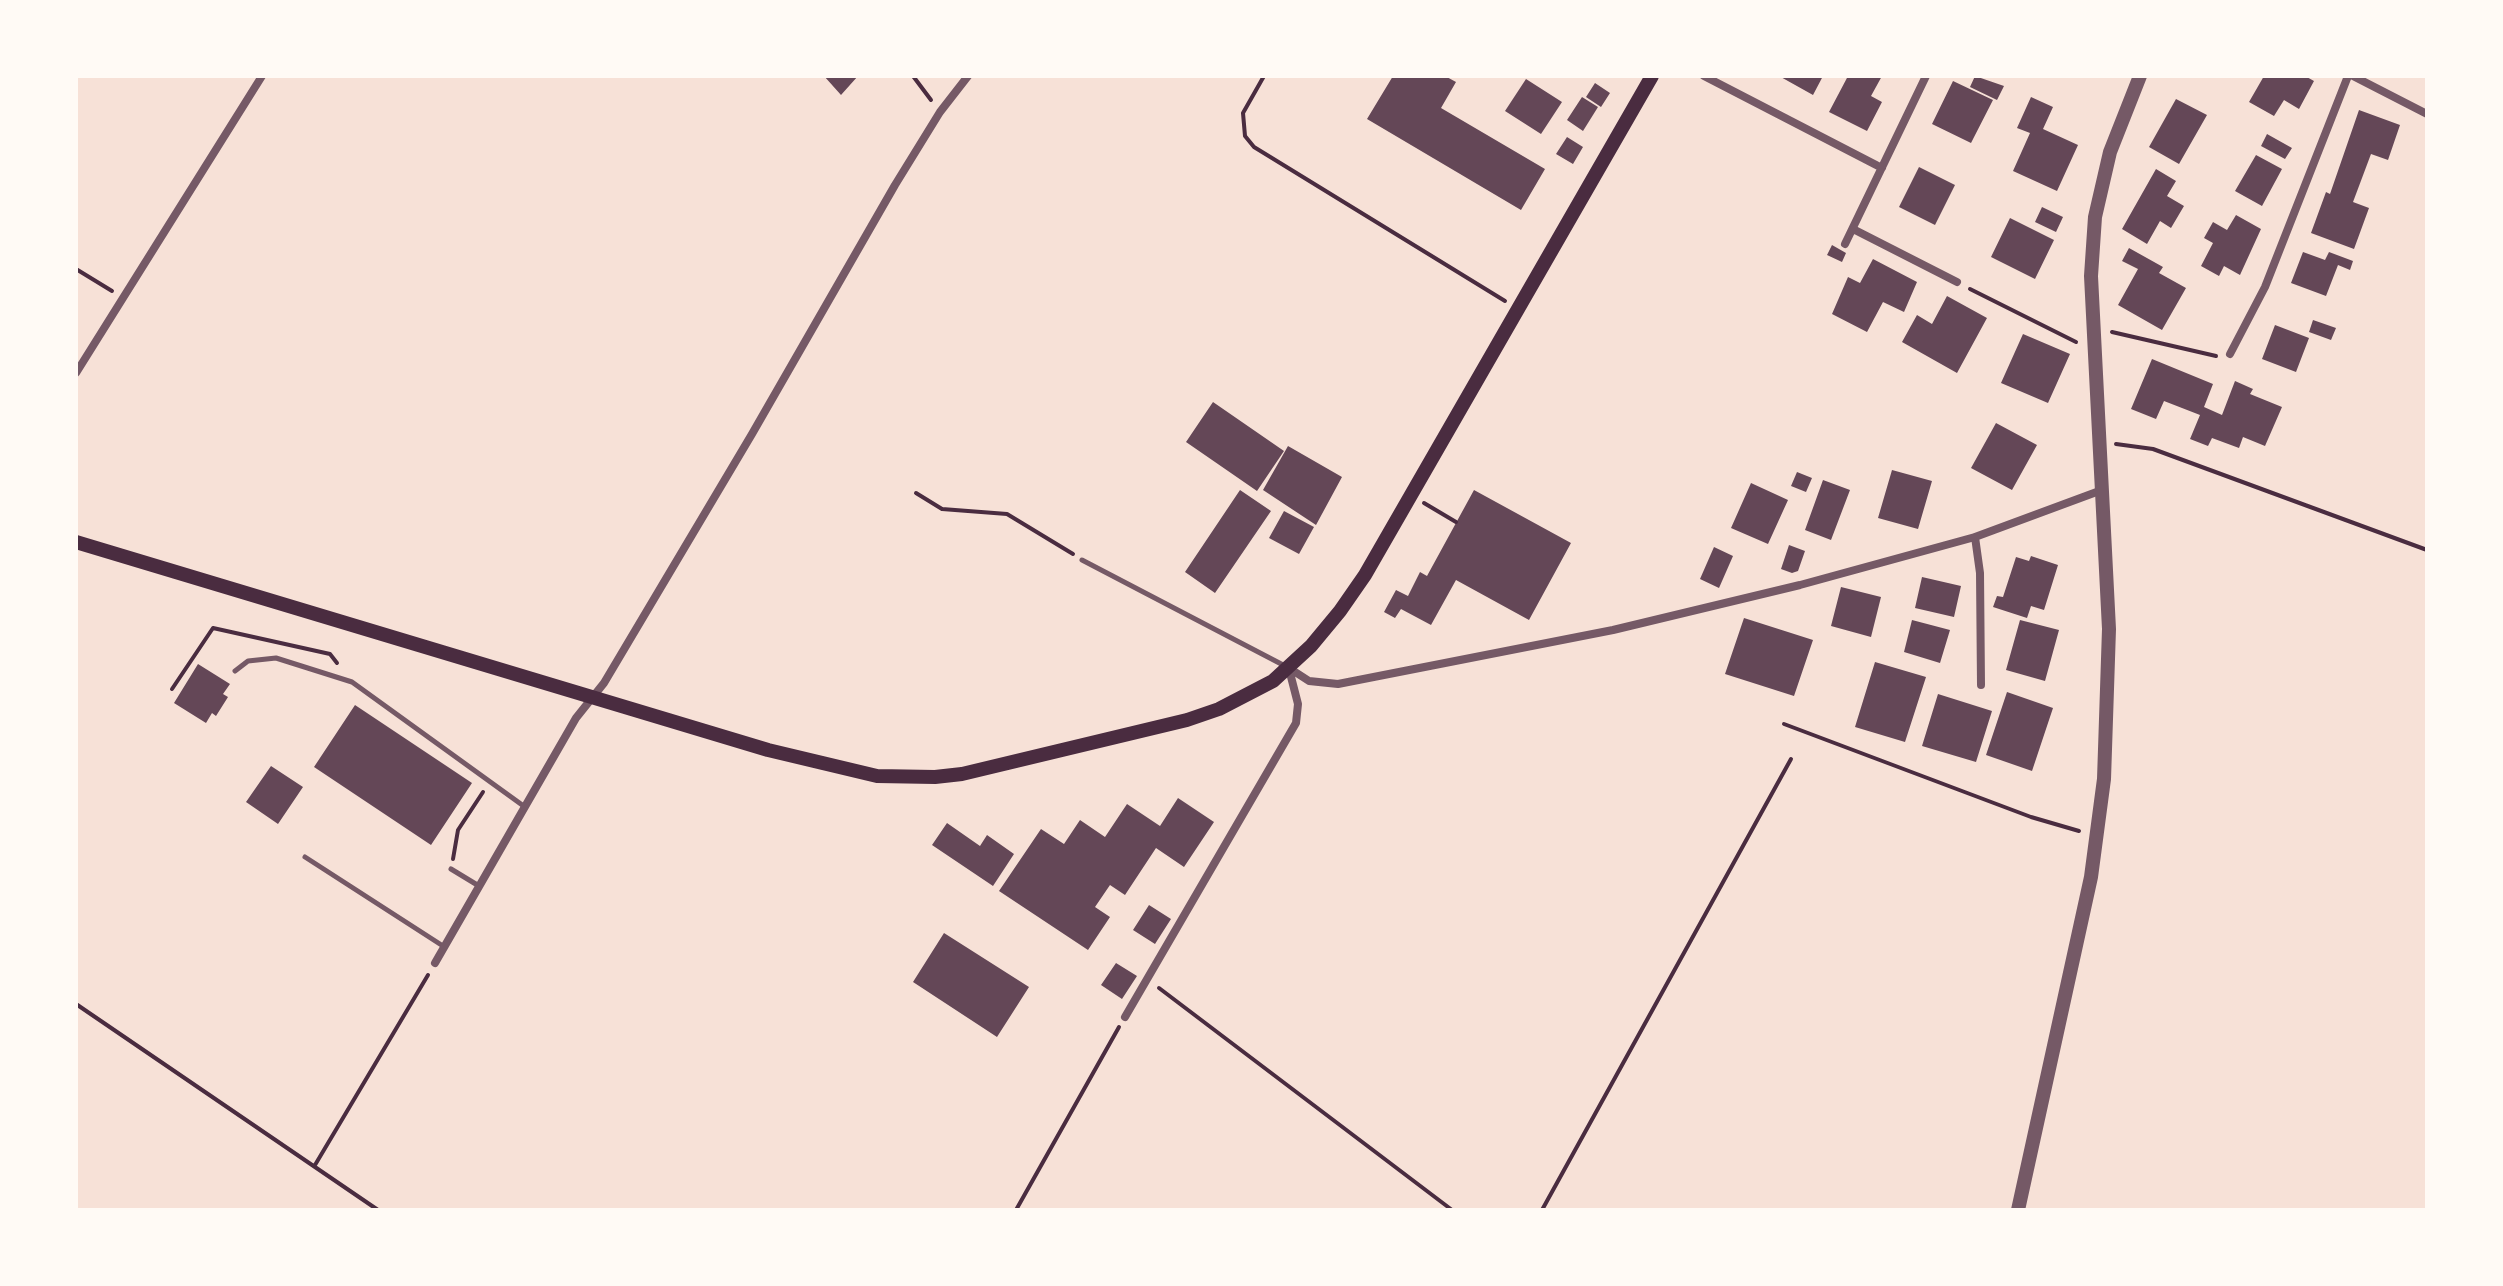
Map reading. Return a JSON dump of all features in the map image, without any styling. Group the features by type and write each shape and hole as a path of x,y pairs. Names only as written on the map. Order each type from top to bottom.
{"main road":[{"path":"76,542 835,768 877,776 935,777 994,767 1187,720 1246,696 1289,668 1328,627 1356,587 1652,76"}],"street":[{"path":"76,373 262,76"},
{"path":"435,963 576,718 627,644 940,112 968,76"},
{"path":"1704,76 1882,168"},
{"path":"1845,244 1926,76"},
{"path":"2018,1210 2091,877 2104,779 2109,669 2091,276 2095,217 2110,152 2140,76"},
{"path":"2230,354 2265,287 2351,76 2427,114"},
{"path":"1853,229 1957,282"},
{"path":"1289,668 1309,681 1322,684 1377,678 1628,627 1975,537 2102,490"},
{"path":"1975,537 1980,573 1981,685"},
{"path":"1125,1017 1296,723 1298,704 1289,668"}],"lane":[{"path":"1082,560 1289,668"},
{"path":"235,671 248,661 276,658 352,682 526,807"},
{"path":"305,857 444,947"},
{"path":"451,869 480,887"}],"path":[{"path":"913,76 940,112"},
{"path":"1264,76 1243,113 1245,136 1254,147 1516,307"},
{"path":"76,269 124,298"},
{"path":"1957,282 2070,339"},
{"path":"2094,328 2212,357 2230,354"},
{"path":"2098,444 2153,449 2427,550"},
{"path":"916,493 942,509 1007,514 1082,560"},
{"path":"1409,495 1456,522"},
{"path":"1784,724 2031,817 2097,834"},
{"path":"1542,1210 1791,759"},
{"path":"451,869 458,830 489,783"},
{"path":"315,1165 435,963"},
{"path":"1148,980 1452,1210"},
{"path":"76,1004 378,1210"},
{"path":"1016,1210 1125,1017"}],"building":[{"path":"824,76 858,76 841,95"},
{"path":"1393,76 1445,76 1456,82 1441,108 1545,169 1521,210 1367,119"},
{"path":"1779,76 1823,76 1813,95"},
{"path":"1848,76 1882,76 1871,96 1882,102 1867,131 1829,112"},
{"path":"1975,76 2004,86 1997,100 1970,87"},
{"path":"2264,76 2305,76 2314,81 2299,109 2284,100 2274,116 2249,102"},
{"path":"1526,79 1562,102 1541,134 1505,111"},
{"path":"1953,81 1993,100 1971,143 1932,124"},
{"path":"1595,83 1610,93 1601,107 1586,97"},
{"path":"1582,97 1598,107 1583,131 1567,120"},
{"path":"2031,97 2053,107 2043,129 2078,145 2057,191 2013,171 2030,133 2017,128"},
{"path":"2176,99 2207,115 2179,164 2149,147"},
{"path":"2359,110 2400,125 2388,160 2371,154 2353,202 2369,208 2354,249 2311,233 2326,192 2330,194"},
{"path":"2267,134 2292,148 2285,159 2261,146"},
{"path":"1567,137 1583,147 1573,164 1556,154"},
{"path":"2256,155 2282,169 2262,206 2235,191"},
{"path":"1919,167 1955,185 1935,225 1899,207"},
{"path":"2156,169 2176,181 2167,196 2184,206 2171,228 2160,221 2147,244 2122,229"},
{"path":"2042,207 2063,217 2056,232 2035,222"},
{"path":"2236,215 2261,229 2240,275 2224,266 2219,276 2201,266 2213,243 2204,238 2213,222 2227,230"},
{"path":"2010,218 2054,240 2035,279 1991,257"},
{"path":"1832,245 1846,253 1842,262 1827,255"},
{"path":"2129,248 2163,267 2159,273 2186,288 2162,330 2118,305 2138,269 2122,261"},
{"path":"2303,252 2325,260 2329,252 2353,261 2350,270 2338,265 2326,296 2291,283"},
{"path":"1873,259 1917,282 1904,312 1883,302 1867,332 1832,314 1848,277 1860,283"},
{"path":"1947,296 1987,318 1957,373 1902,342 1917,315 1932,324"},
{"path":"2313,320 2336,328 2331,340 2309,332"},
{"path":"2275,325 2309,338 2296,372 2262,359"},
{"path":"2023,334 2070,354 2048,403 2001,383"},
{"path":"2152,359 2213,384 2204,407 2222,415 2235,381 2253,389 2250,394 2282,407 2265,446 2243,437 2239,448 2212,438 2208,446 2190,439 2200,415 2164,401 2156,419 2131,409"},
{"path":"1213,402 1284,451 1257,491 1186,442"},
{"path":"1996,423 2037,445 2012,490 1971,468"},
{"path":"1288,446 1342,477 1316,525 1263,490"},
{"path":"1892,470 1932,481 1918,529 1878,518"},
{"path":"1797,472 1812,478 1806,492 1791,486"},
{"path":"1823,480 1850,490 1831,540 1805,530"},
{"path":"1751,483 1788,500 1768,544 1731,528"},
{"path":"1240,490 1271,511 1215,593 1185,572"},
{"path":"1474,490 1571,543 1529,620 1456,580 1431,625 1401,609 1395,618 1384,612 1396,590 1408,596 1420,572 1427,576"},
{"path":"1284,511 1314,527 1299,554 1269,538"},
{"path":"1789,545 1805,551 1798,571 1792,573 1781,569"},
{"path":"1714,547 1733,556 1719,588 1700,579"},
{"path":"2031,556 2058,565 2044,610 2031,606 2027,618 1993,607 1997,596 2003,597 2016,557 2029,561"},
{"path":"1922,577 1961,586 1954,617 1915,608"},
{"path":"1841,587 1881,597 1871,637 1831,626"},
{"path":"1744,618 1813,640 1794,696 1725,674"},
{"path":"1912,620 1950,630 1940,663 1904,652"},
{"path":"2020,620 2059,630 2045,681 2006,670"},
{"path":"1875,662 1926,677 1905,742 1855,727"},
{"path":"198,664 230,684 223,694 228,697 216,716 212,713 206,723 174,703"},
{"path":"2007,692 2053,708 2032,771 1986,755"},
{"path":"1938,694 1992,711 1976,762 1922,746"},
{"path":"355,705 472,783 431,845 314,767"},
{"path":"271,766 303,787 278,824 246,802"},
{"path":"1178,798 1214,822 1184,867 1156,848 1125,895 1110,885 1095,907 1110,917 1088,950 999,891 1041,829 1064,844 1080,820 1105,837 1127,804 1160,826"},
{"path":"947,823 980,846 987,835 1014,854 993,886 932,845"},
{"path":"1149,905 1171,919 1155,944 1133,930"},
{"path":"944,933 1029,987 997,1037 913,982"},
{"path":"1116,963 1137,976 1122,999 1101,985"}]}
